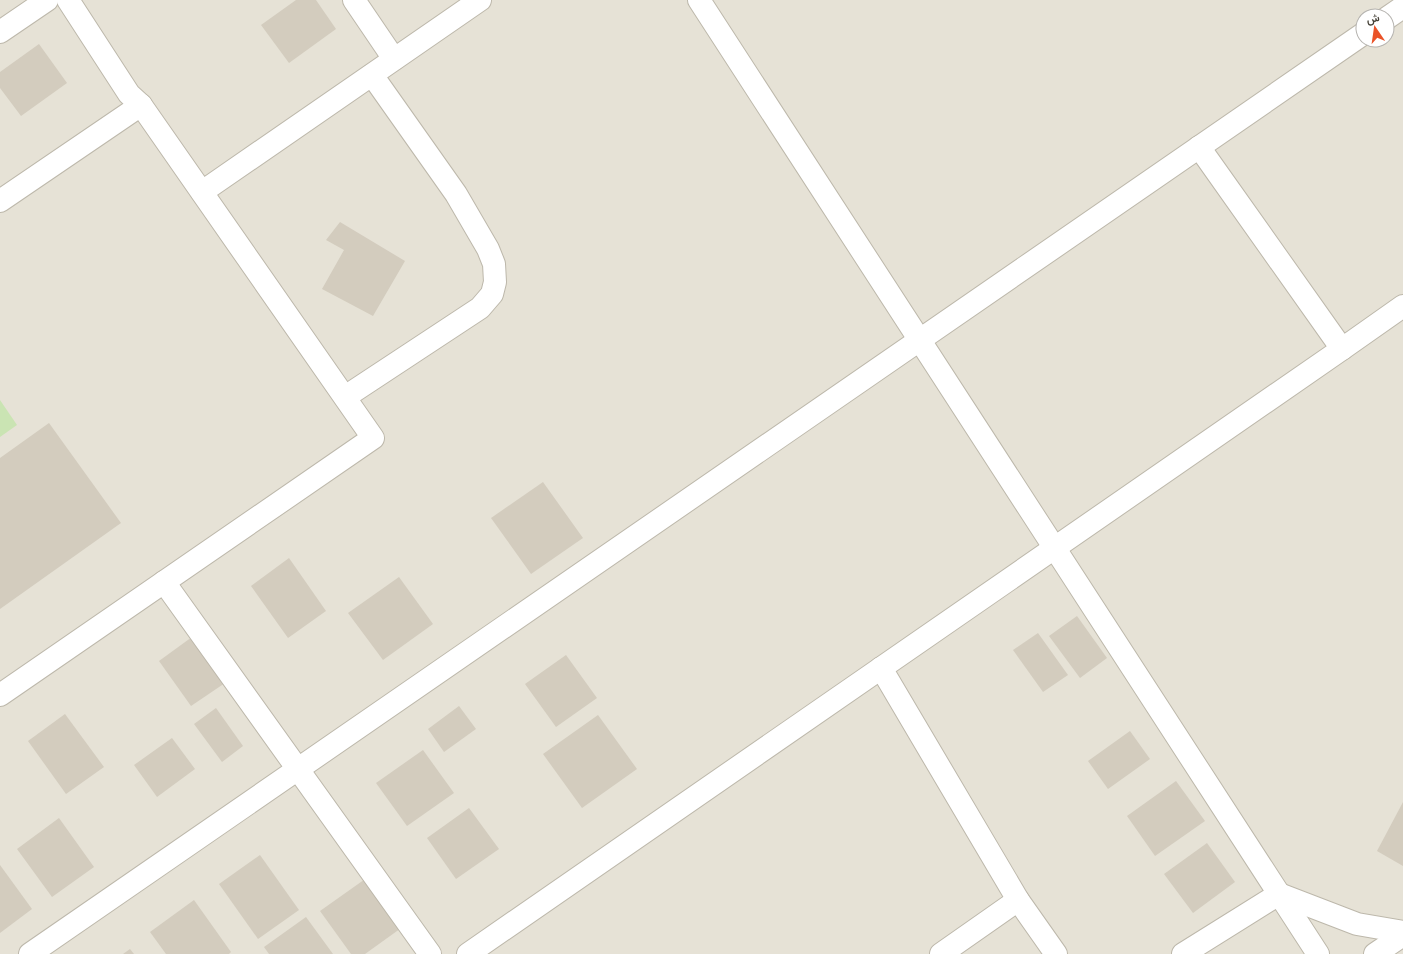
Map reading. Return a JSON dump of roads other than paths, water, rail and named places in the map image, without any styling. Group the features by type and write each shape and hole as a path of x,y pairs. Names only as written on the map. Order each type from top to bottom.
{"street":[{"path":"0,32 47,0"},
{"path":"0,695 374,438 141,105 129,94 68,0"},
{"path":"354,0 394,59"},
{"path":"202,192 480,0"},
{"path":"699,0 1318,954"},
{"path":"30,954 1355,40"},
{"path":"345,397 480,308 492,294 495,282 494,264 490,254 456,194 372,75"},
{"path":"0,201 141,105"},
{"path":"1200,147 1342,350"},
{"path":"468,954 1342,350 1403,306"},
{"path":"164,582 430,954"},
{"path":"882,668 1018,900 1056,954"},
{"path":"1279,894 1357,924 1403,932"},
{"path":"1183,954 1279,894"},
{"path":"941,954 1018,900"},
{"path":"1375,954 1403,937"},
{"path":"1392,954 1403,937"}]}
